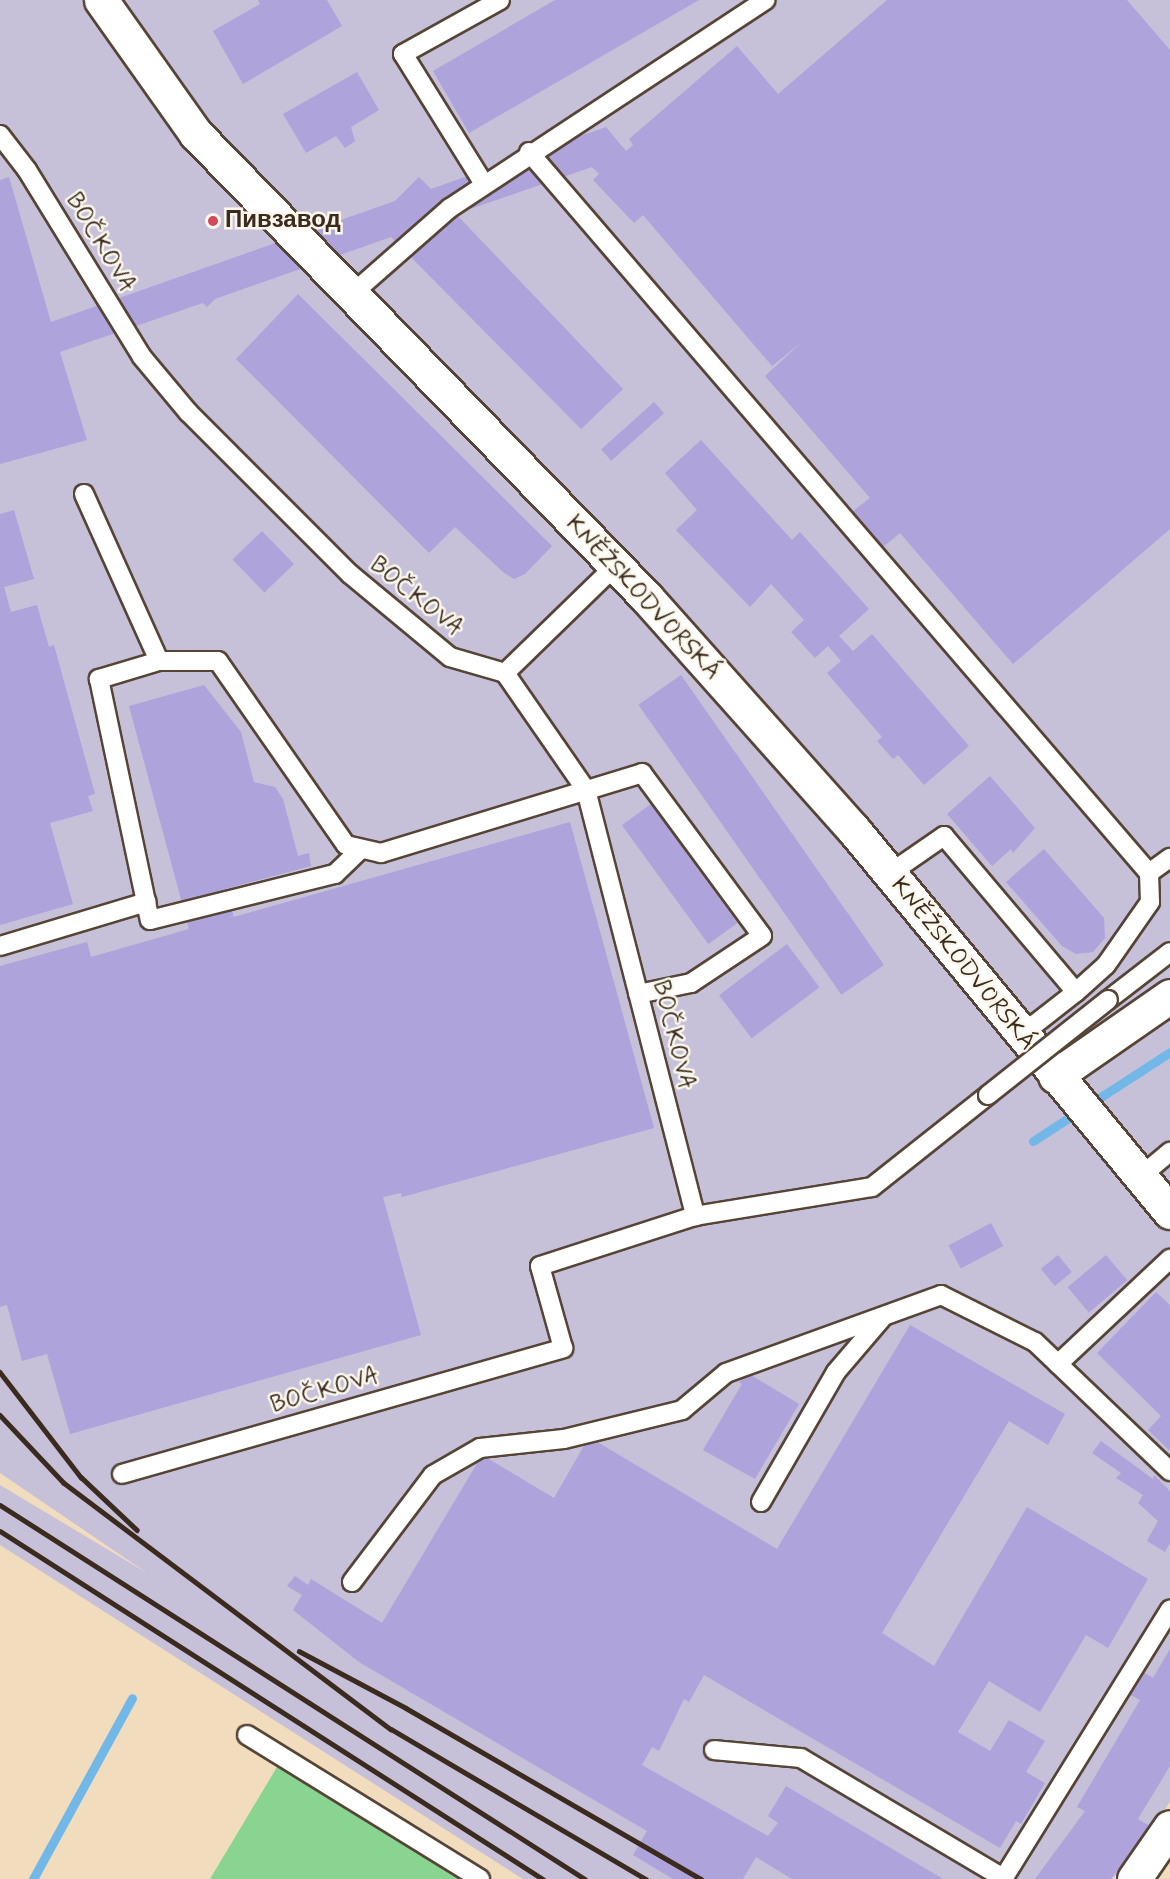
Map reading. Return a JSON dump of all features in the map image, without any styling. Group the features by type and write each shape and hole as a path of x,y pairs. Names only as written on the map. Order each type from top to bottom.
{"street":[{"name":"KNĚŽSKODVORSKÁ","path":"101,0 196,134 615,566 889,874 1170,1212"},
{"path":"1055,1076 1170,996"},
{"path":"1134,1879 1170,1827"}],"lane":[{"path":"484,184 403,54 500,0"},
{"path":"352,294 450,208 529,152 766,0"},
{"name":"BOČKOVA","path":"0,135 27,170 142,357 188,412 359,582 450,657 505,673 586,790 695,1216 540,1266 563,1348 122,1474"},
{"path":"529,152 1149,873 1150,902 1106,965 1021,1035"},
{"path":"84,494 159,661"},
{"path":"505,673 615,566"},
{"path":"361,849 335,874 150,920 99,680 159,661 218,662 346,845 381,854 642,773 762,936 691,983 638,994"},
{"path":"889,874 944,836 1076,992"},
{"path":"1149,873 1170,858"},
{"path":"0,946 147,902"},
{"path":"695,1216 872,1187 1170,952"},
{"path":"1141,1176 1170,1152"},
{"path":"1058,1364 1170,1259"},
{"path":"352,1582 433,1475 480,1448 564,1439 682,1410 726,1373 941,1295 1035,1342 1170,1471"},
{"path":"761,1502 836,1372 884,1316"},
{"path":"714,1750 801,1758 1003,1878 1170,1610"},
{"path":"247,1735 480,1879"}],"shaded area":[{"path":"0,0 1170,0 1170,1802 1113,1879 523,1879 0,1545 0,1485 147,1573 0,1473"}],"green space":[{"path":"280,1762 465,1879 210,1879"}],"building":[{"path":"258,0 327,0 342,26 243,84 213,31 260,4"},
{"path":"555,0 699,0 469,133 433,71"},
{"path":"887,0 1127,0 1170,50 1170,529 1013,664 900,533 883,547 853,511 870,498 765,376 801,343 772,366 643,215 634,223 593,180 599,174 592,167 456,214 623,389 581,429 391,237 215,299 207,307 203,303 60,352 87,440 0,464 0,180 9,177 51,322 395,201 419,177 431,189 606,127 626,151 633,145 629,139 737,46 778,94"},
{"path":"357,72 379,110 351,127 355,141 345,148 336,136 306,153 283,114"},
{"path":"298,294 552,546 525,574 514,579 503,572 455,527 429,553 236,359"},
{"path":"654,402 664,413 611,461 601,450"},
{"path":"701,440 792,540 800,532 869,609 839,636 853,651 872,634 969,746 924,785 898,755 893,759 877,741 882,737 827,673 841,661 828,646 815,658 791,632 804,620 771,584 750,607 676,530 697,510 665,473"},
{"path":"14,510 34,579 4,587 11,612 37,605 49,647 54,645 95,794 88,796 93,811 50,823 73,904 0,925 0,514"},
{"path":"262,531 294,564 264,593 233,559"},
{"path":"681,675 884,965 841,995 638,705"},
{"path":"204,685 241,732 254,782 275,787 283,799 298,856 309,853 311,866 225,889 234,917 570,822 654,1128 402,1197 401,1193 383,1197 421,1335 70,1434 47,1354 22,1361 7,1305 0,1307 0,966 87,942 91,957 189,929 129,706"},
{"path":"990,776 1035,828 1013,853 1011,849 992,866 947,814"},
{"path":"651,804 737,923 708,944 622,825"},
{"path":"1044,849 1104,918 1105,938 1093,952 1076,954 1062,946 1006,882"},
{"path":"787,944 819,987 752,1038 719,995"},
{"path":"991,1223 1003,1246 961,1268 949,1246"},
{"path":"1058,1255 1072,1272 1055,1286 1041,1269"},
{"path":"1106,1255 1127,1280 1089,1312 1068,1287"},
{"path":"1156,1292 1170,1305 1170,1451 1148,1430 1161,1416 1097,1353"},
{"path":"910,1325 1065,1414 1048,1445 1009,1421 882,1633 934,1666 1027,1507 1148,1579 1108,1648 1086,1635 1040,1712 989,1681 958,1732 990,1751 1009,1720 1045,1741 1026,1772 1045,1783 1021,1824 1016,1821 1000,1848 704,1675 689,1702 684,1699 659,1751 652,1747 642,1765 768,1836 778,1823 768,1816 786,1786 943,1879 792,1879 756,1857 743,1879 673,1879 633,1855 647,1831 359,1662 293,1610 302,1595 287,1586 295,1576 308,1585 311,1579 382,1623 482,1455 554,1498 589,1437 777,1549"},
{"path":"749,1374 799,1404 755,1479 703,1450 742,1384 739,1382"},
{"path":"1101,1441 1153,1479 1154,1475 1170,1491 1170,1543 1165,1552 1147,1541 1158,1521 1138,1503 1143,1495 1116,1478 1121,1473 1092,1453"},
{"path":"1170,1649 1170,1766 1138,1819 1150,1826 1111,1879 1035,1879 1085,1811 1077,1807 1140,1700 1127,1693 1140,1670 1153,1678"}],"waterway":[{"path":"1033,1141 1170,1052"},
{"path":"33,1879 132,1698"}],"railway":[{"path":"0,1372 81,1477 137,1530"},
{"path":"0,1415 64,1483 391,1729 646,1879"},
{"path":"0,1505 585,1879"},
{"path":"0,1531 543,1879"},
{"path":"299,1651 406,1708 701,1879"}],"place":[{"name":"Пивзавод","path":"213,221"}]}
